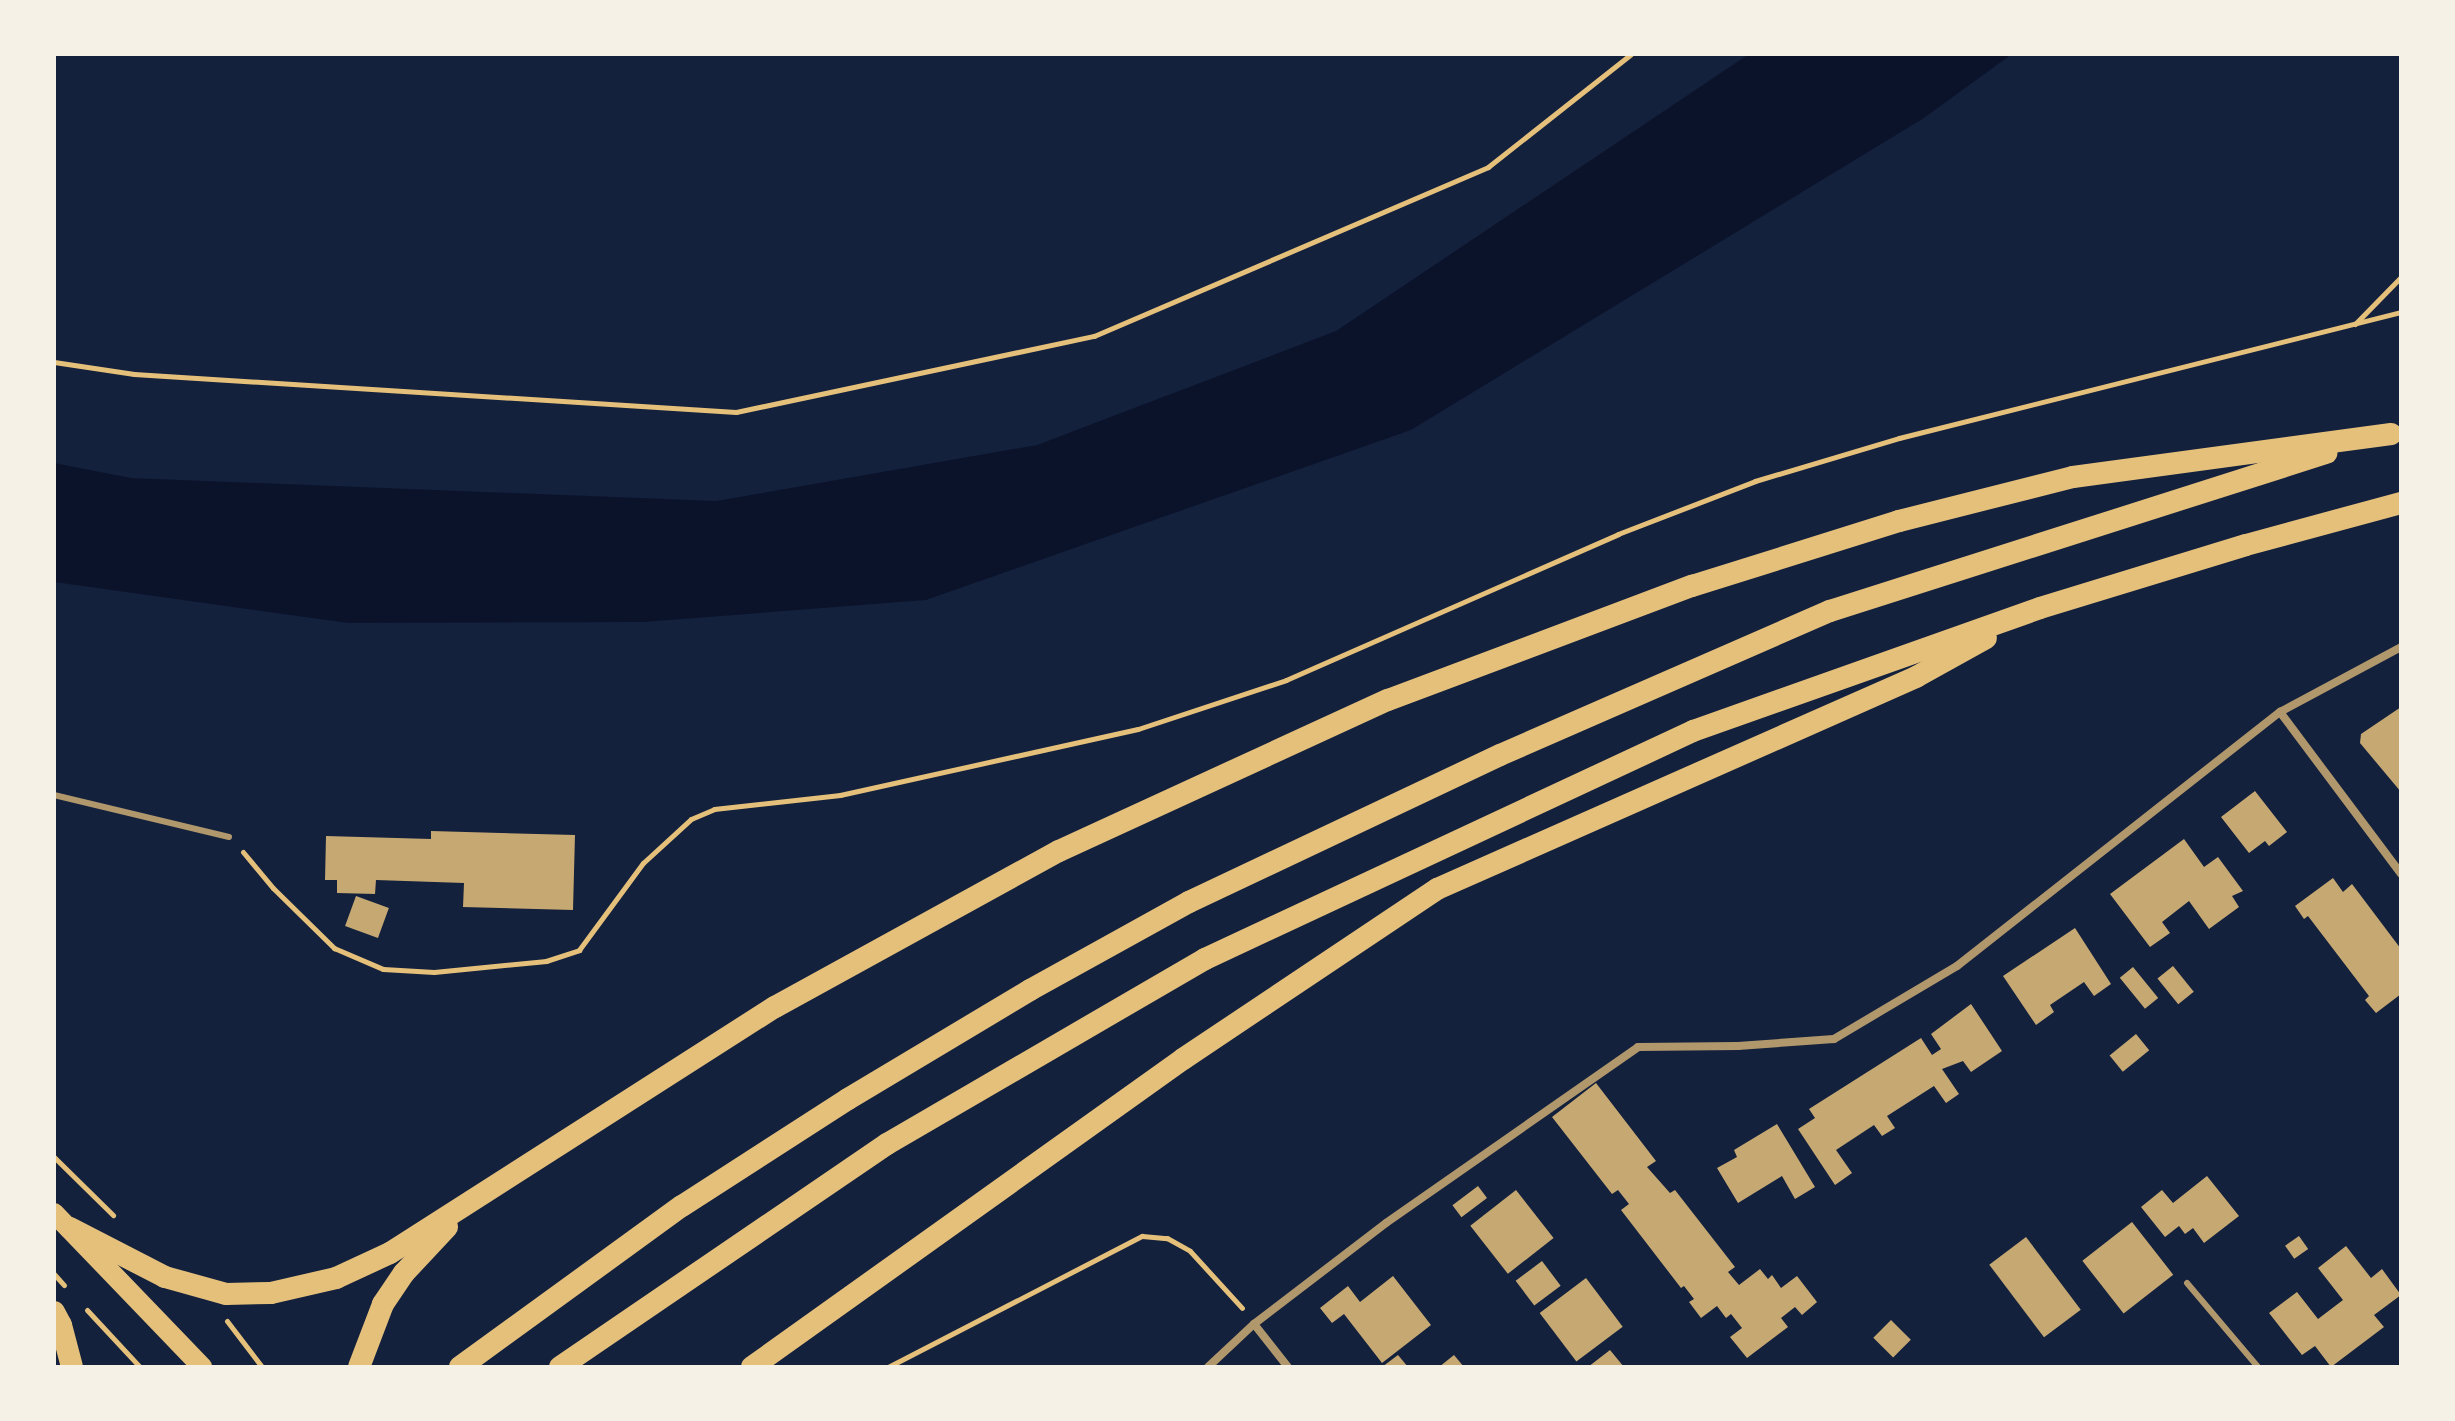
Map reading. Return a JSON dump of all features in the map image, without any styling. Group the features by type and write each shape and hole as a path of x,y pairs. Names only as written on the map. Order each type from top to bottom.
{"highway":[{"path":"62,1221 165,1277 226,1294 271,1293 336,1278 390,1253 775,1007 1059,851 1388,700 1692,586 1899,521 2073,477 2396,432"},
{"path":"460,1367 682,1206 848,1099 1030,990 1204,896 1500,755 1830,611 2396,432"},
{"path":"560,1367 887,1144 1205,959 1693,731 2040,608 2246,545 2401,503"},
{"path":"752,1367 1183,1059 1437,889 1916,677 2040,608"},
{"path":"359,1367 383,1304 404,1273 469,1202"},
{"path":"54,1312 61,1325 72,1367"}],"main road":[{"path":"62,1221 202,1367"}],"street":[{"path":"1208,1367 1254,1324 1386,1223 1638,1047 1738,1046 1834,1039 1957,966 2280,712 2401,647"},
{"path":"2280,712 2401,874"},
{"path":"1254,1324 1288,1367"}],"lane":[{"path":"54,795 229,837"},
{"path":"2187,1283 2258,1367"}],"path":[{"path":"54,362 134,374 736,412 1094,336 1488,167 1631,54"},
{"path":"2354,325 2401,277"},
{"path":"229,837 273,888 334,948 383,969 434,972 546,961 579,950 643,863 691,819 714,809 840,795 1138,729 1286,680 1618,534 1755,481 1899,438 2401,312"},
{"path":"888,1367 1142,1236 1167,1238 1190,1251 1235,1300"},
{"path":"54,1274 74,1296"},
{"path":"85,1307 140,1367"}],"water":[{"path":"1749,54 2012,54 1924,118 1411,430 926,600 644,622 348,623 54,582 54,463 131,478 716,501 1037,445 1336,331"}],"building":[{"path":"2401,707 2401,792 2360,743 2361,734"},
{"path":"2255,791 2287,832 2269,846 2265,841 2249,853 2221,817"},
{"path":"431,831 575,835 573,910 463,907 464,883 376,880 375,894 337,893 337,880 325,880 326,836 431,839"},
{"path":"2184,839 2204,867 2218,857 2243,891 2232,896 2239,907 2209,929 2189,901 2162,922 2170,933 2150,947 2110,894"},
{"path":"2333,878 2343,892 2352,884 2401,949 2401,994 2376,1013 2365,1000 2369,996 2308,916 2304,919 2295,906"},
{"path":"356,896 389,908 378,938 345,926"},
{"path":"2075,928 2111,984 2094,996 2084,982 2050,1005 2054,1012 2036,1025 2003,976"},
{"path":"2173,966 2194,992 2178,1004 2157,979"},
{"path":"2133,967 2158,998 2145,1009 2120,978"},
{"path":"1971,1004 2002,1051 1971,1072 1963,1061 1942,1069 1959,1094 1946,1103 1934,1086 1887,1116 1895,1128 1882,1136 1874,1125 1836,1150 1852,1173 1835,1185 1798,1129 1815,1118 1809,1109 1921,1038 1932,1055 1941,1049 1931,1034"},
{"path":"2136,1034 2149,1050 2123,1072 2110,1055"},
{"path":"1596,1083 1656,1161 1647,1167 1670,1193 1675,1190 1735,1267 1728,1272 1739,1285 1760,1269 1768,1279 1772,1275 1781,1288 1797,1276 1817,1302 1802,1315 1795,1307 1781,1318 1788,1327 1747,1358 1730,1337 1742,1328 1731,1314 1726,1318 1717,1306 1701,1318 1689,1302 1694,1299 1684,1286 1681,1288 1621,1210 1629,1204 1618,1190 1612,1194 1552,1117"},
{"path":"1777,1124 1815,1187 1795,1199 1782,1176 1738,1203 1717,1168 1737,1157 1734,1150"},
{"path":"2207,1176 2239,1216 2204,1243 2193,1228 2185,1234 2179,1226 2165,1237 2141,1207 2162,1190 2173,1203"},
{"path":"1478,1186 1487,1198 1461,1217 1452,1205"},
{"path":"1516,1190 1554,1238 1508,1274 1470,1226"},
{"path":"2132,1222 2173,1275 2124,1314 2082,1261"},
{"path":"2299,1236 2308,1249 2294,1259 2285,1246"},
{"path":"2026,1237 2081,1310 2044,1337 1989,1265"},
{"path":"2346,1246 2371,1278 2382,1269 2401,1295 2374,1315 2384,1327 2331,1367 2315,1346 2302,1355 2269,1313 2297,1292 2318,1319 2343,1300 2318,1268"},
{"path":"1542,1261 1561,1286 1534,1306 1516,1281"},
{"path":"1393,1276 1431,1325 1382,1363 1344,1314 1332,1323 1320,1308 1348,1286 1360,1302"},
{"path":"1586,1278 1623,1327 1576,1362 1540,1313"},
{"path":"1891,1320 1911,1340 1893,1357 1873,1338"},
{"path":"1610,1350 1624,1367 1588,1367"},
{"path":"1398,1355 1408,1367 1382,1367"},
{"path":"1454,1355 1464,1367 1439,1367"}]}
